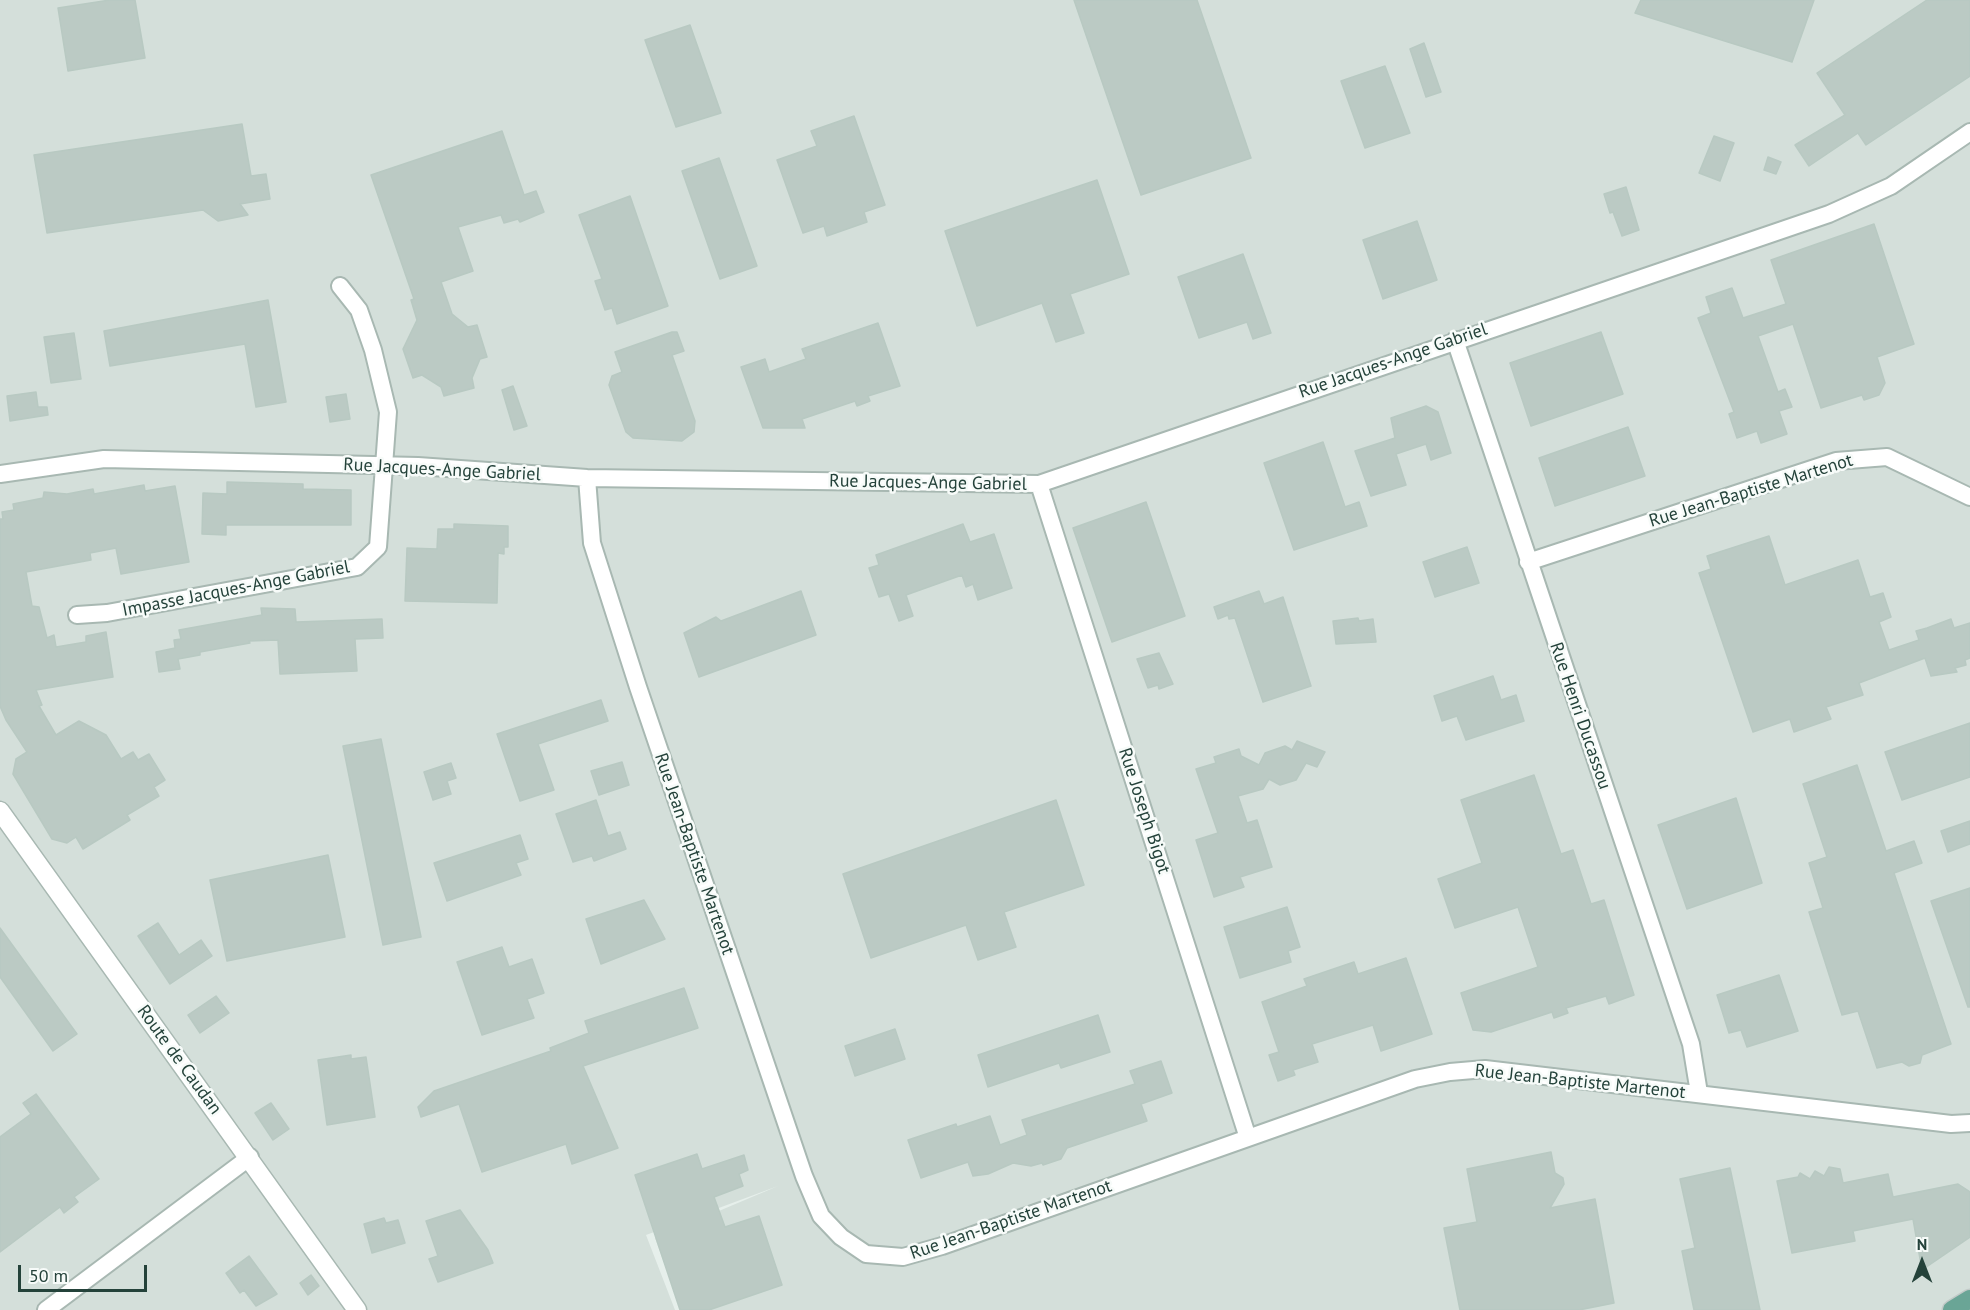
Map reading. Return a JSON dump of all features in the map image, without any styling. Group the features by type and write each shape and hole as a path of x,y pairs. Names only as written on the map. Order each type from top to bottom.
{"main road":[{"path":"1952,1310 1970,1299"}],"street":[{"name":"Rue Jacques-Ange Gabriel","path":"0,474 104,459 385,466 587,478 1039,484 1861,201 1891,186 1970,132"},
{"name":"Impasse Jacques-Ange Gabriel","path":"77,615 107,613 357,567 378,547 388,412 373,350 359,310 340,286"},
{"name":"Rue Henri Ducassou","path":"1455,340 1691,1044 1699,1094"},
{"name":"Rue Jean-Baptiste Martenot","path":"1528,562 1836,461 1862,457 1887,457 1970,497"},
{"name":"Rue Jean-Baptiste Martenot","path":"587,478 592,543 660,753 804,1176 821,1216 841,1237 866,1254 903,1257 942,1246 1415,1079 1450,1072 1485,1069 1951,1124 1970,1123"},
{"name":"Rue Joseph Bigot","path":"1039,484 1248,1138"},
{"name":"Route de Caudan","path":"0,811 250,1157 357,1310"},
{"path":"46,1310 250,1157"}],"shaded area":[{"path":"0,0 1970,0 1970,1299 1952,1310 681,1310 655,1238 778,1186 646,1235 675,1310 0,1310"}],"building":[{"path":"110,0 135,0 145,58 68,71 58,8"},
{"path":"1074,0 1197,0 1251,158 1141,195"},
{"path":"1641,0 1814,0 1792,62 1635,13"},
{"path":"1927,0 1970,0 1970,76 1866,145 1858,133 1809,166 1795,145 1845,115 1817,73"},
{"path":"690,25 721,113 676,127 645,40"},
{"path":"1424,43 1441,92 1426,97 1410,49"},
{"path":"1385,66 1410,133 1365,148 1341,81"},
{"path":"854,116 885,205 864,212 867,222 827,236 824,226 803,233 777,160 817,146 811,131"},
{"path":"242,124 251,176 266,174 270,199 240,204 248,215 218,221 203,210 47,233 34,155"},
{"path":"502,131 524,195 536,191 544,212 520,222 518,219 504,223 501,215 458,227 473,271 441,282 452,314 468,327 477,325 487,357 480,359 472,378 474,388 444,396 441,387 422,375 413,378 403,349 417,320 411,300 414,299 371,175"},
{"path":"1714,136 1734,143 1720,181 1699,173"},
{"path":"1768,157 1781,162 1776,174 1764,170"},
{"path":"719,158 757,266 720,279 682,171"},
{"path":"1097,180 1129,274 1070,294 1084,333 1056,342 1042,303 977,326 945,231"},
{"path":"1626,187 1639,230 1622,236 1613,212 1610,213 1604,194"},
{"path":"630,196 668,306 617,324 612,308 605,310 595,281 602,279 579,215"},
{"path":"1417,221 1437,280 1383,299 1363,240"},
{"path":"1874,224 1914,344 1877,357 1885,383 1879,395 1864,400 1862,395 1821,408 1793,324 1758,336 1778,392 1785,389 1792,407 1779,411 1787,434 1761,443 1757,431 1737,438 1729,414 1734,412 1698,318 1711,313 1706,297 1732,288 1743,318 1786,304 1771,260"},
{"path":"1243,254 1271,333 1253,339 1247,322 1199,338 1178,277"},
{"path":"268,300 286,402 256,407 245,344 110,366 104,331"},
{"path":"878,323 900,386 868,396 870,401 857,406 855,401 802,419 805,428 763,428 741,367 765,359 769,372 806,359 802,349"},
{"path":"677,332 684,351 672,355 695,421 694,432 682,441 633,438 626,432 609,385 612,376 622,372 615,352"},
{"path":"1601,332 1623,394 1531,426 1510,363"},
{"path":"74,333 81,379 51,383 44,337"},
{"path":"513,386 527,426 514,430 502,390"},
{"path":"36,392 38,407 47,407 48,415 10,421 7,396"},
{"path":"346,394 350,419 330,422 326,397"},
{"path":"1426,406 1438,412 1451,453 1431,460 1426,444 1396,454 1406,485 1371,496 1355,451 1395,438 1391,418"},
{"path":"1628,427 1645,476 1555,506 1539,458"},
{"path":"1323,442 1345,507 1359,502 1367,526 1294,550 1264,463"},
{"path":"227,482 303,484 303,489 351,490 351,525 226,525 226,535 202,534 203,493 227,494"},
{"path":"144,485 145,491 175,486 189,562 121,574 116,548 90,553 91,560 26,572 32,606 39,607 47,638 54,635 56,647 86,642 86,636 106,632 113,677 36,690 42,705 39,706 56,735 79,721 106,735 121,759 133,752 138,760 149,754 165,780 154,787 159,796 127,815 130,820 83,849 76,837 67,843 52,839 13,774 16,759 27,752 6,720 0,706 0,519 3,519 2,512 14,510 13,504 43,498 44,492 67,494 93,489 94,494"},
{"path":"1146,502 1185,616 1112,642 1073,528"},
{"path":"454,524 508,526 508,547 504,547 504,554 498,553 497,603 405,601 407,548 437,549 438,529 454,529"},
{"path":"963,524 970,542 994,534 1012,588 978,600 973,584 966,587 962,575 906,595 913,616 899,621 889,594 879,597 869,568 879,565 876,555"},
{"path":"1769,536 1785,585 1858,560 1870,597 1883,593 1891,617 1879,622 1889,650 1919,640 1916,631 1951,619 1954,628 1970,623 1970,658 1965,660 1966,665 1955,668 1957,672 1931,676 1925,658 1859,683 1863,695 1826,707 1831,719 1794,732 1790,719 1753,732 1699,573 1711,569 1707,556"},
{"path":"1467,547 1479,583 1435,597 1423,562"},
{"path":"801,591 816,635 699,677 684,633 716,617 721,621"},
{"path":"1259,591 1264,604 1283,597 1311,686 1263,702 1235,618 1229,619 1228,615 1218,619 1214,607"},
{"path":"261,608 295,609 296,622 382,619 383,638 355,639 357,671 280,674 278,640 249,641 250,643 200,652 200,655 178,659 180,669 159,672 156,652 175,648 174,640 181,639 179,630 262,615"},
{"path":"1358,618 1359,621 1373,619 1376,642 1336,644 1333,621"},
{"path":"1159,653 1173,684 1159,689 1158,685 1148,688 1137,659"},
{"path":"1493,676 1501,700 1516,695 1524,721 1466,740 1457,716 1442,721 1434,696"},
{"path":"601,700 608,721 538,744 554,790 520,801 497,734"},
{"path":"1970,723 1970,777 1902,800 1885,752"},
{"path":"381,739 421,937 383,945 343,746"},
{"path":"1297,741 1325,752 1317,767 1306,763 1296,780 1280,785 1269,779 1263,789 1238,796 1247,823 1257,820 1272,867 1240,877 1244,887 1214,897 1196,840 1218,833 1196,769 1216,763 1214,757 1239,749 1241,756 1259,765 1265,753 1285,746 1292,750"},
{"path":"622,762 629,785 599,795 591,771"},
{"path":"451,763 456,778 447,781 451,794 433,800 424,772"},
{"path":"1857,765 1886,851 1914,841 1922,863 1894,873 1951,1044 1922,1055 1920,1063 1909,1066 1902,1062 1877,1068 1858,1011 1842,1015 1809,912 1823,908 1809,863 1827,857 1803,784"},
{"path":"1534,775 1561,854 1573,850 1591,904 1604,900 1634,995 1609,1004 1606,996 1566,1008 1568,1013 1554,1018 1552,1012 1491,1032 1473,1030 1461,993 1538,967 1518,907 1455,928 1438,879 1482,863 1461,800"},
{"path":"1736,798 1762,883 1687,909 1658,825"},
{"path":"596,800 608,836 620,832 626,849 594,861 592,856 573,862 556,814"},
{"path":"1056,800 1084,885 1004,912 1016,947 978,960 966,925 871,958 843,874"},
{"path":"1970,821 1970,844 1948,852 1941,831"},
{"path":"520,835 528,859 516,863 521,875 447,901 434,863"},
{"path":"328,855 345,937 227,961 210,880"},
{"path":"1970,888 1970,1007 1968,1007 1931,901"},
{"path":"644,900 665,939 601,964 586,919"},
{"path":"1287,907 1300,947 1288,951 1291,962 1240,978 1224,927"},
{"path":"158,923 179,955 201,940 212,956 170,984 138,936"},
{"path":"0,928 77,1034 53,1051 0,977"},
{"path":"502,947 509,967 532,959 544,993 527,999 534,1018 482,1035 457,962"},
{"path":"1406,958 1432,1034 1381,1051 1373,1025 1312,1044 1318,1062 1293,1070 1295,1075 1278,1081 1269,1055 1279,1052 1262,1002 1307,986 1304,979 1354,962 1358,974"},
{"path":"1779,975 1798,1031 1747,1047 1741,1030 1729,1033 1717,995"},
{"path":"684,988 698,1028 583,1066 618,1148 572,1164 566,1144 482,1172 459,1104 421,1117 418,1107 434,1091 551,1051 550,1048 589,1033 585,1021"},
{"path":"216,996 229,1013 200,1033 188,1015"},
{"path":"1098,1015 1110,1052 1061,1068 1059,1063 988,1087 978,1055"},
{"path":"895,1029 905,1059 855,1076 845,1046"},
{"path":"351,1055 351,1059 366,1057 375,1117 327,1125 318,1060"},
{"path":"1161,1061 1172,1093 1141,1104 1147,1121 1067,1148 1061,1159 1043,1165 1042,1163 1031,1166 1013,1163 988,1174 973,1176 968,1162 921,1178 908,1140 956,1124 957,1127 990,1116 1000,1145 1027,1135 1022,1120 1135,1084 1130,1071"},
{"path":"36,1094 99,1179 74,1197 78,1202 64,1213 60,1207 0,1252 0,1137 31,1114 23,1103"},
{"path":"271,1103 289,1129 273,1140 255,1113"},
{"path":"1551,1152 1555,1173 1563,1178 1564,1184 1550,1208 1595,1199 1614,1303 1579,1310 1460,1310 1444,1228 1477,1222 1467,1169"},
{"path":"697,1154 702,1169 744,1155 748,1170 739,1174 743,1186 714,1197 725,1227 759,1216 782,1285 709,1310 680,1310 635,1175"},
{"path":"1829,1167 1840,1169 1843,1183 1888,1174 1893,1197 1958,1184 1970,1192 1970,1237 1922,1270 1913,1219 1853,1231 1855,1241 1792,1253 1777,1181 1798,1177 1800,1173 1810,1179 1815,1171 1824,1176"},
{"path":"1730,1168 1760,1310 1694,1310 1682,1251 1695,1248 1680,1179"},
{"path":"460,1210 488,1250 493,1263 438,1282 429,1259 438,1256 426,1221"},
{"path":"384,1218 386,1223 398,1220 405,1243 372,1253 364,1224"},
{"path":"249,1256 277,1294 256,1306 244,1290 240,1293 226,1273"},
{"path":"311,1275 319,1286 308,1295 300,1283"}]}
